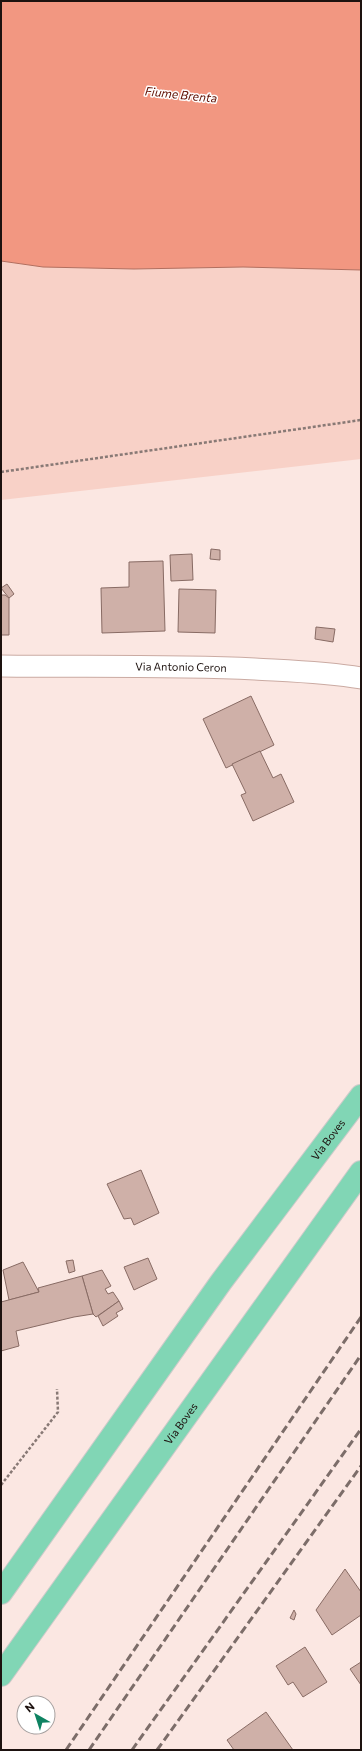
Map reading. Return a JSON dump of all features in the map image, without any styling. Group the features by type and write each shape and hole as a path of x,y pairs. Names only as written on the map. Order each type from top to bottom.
{"highway":[{"name":"Via Boves","path":"1,1593 221,1282 361,1096"},
{"name":"Via Boves","path":"1,1675 361,1172"}],"street":[{"name":"Via Antonio Ceron","path":"1,666 93,668 161,666 226,668 291,671 361,678"}],"path":[{"path":"1,472 361,420"},
{"path":"1,1485 58,1412 57,1389"}],"shaded area":[{"path":"1,261 43,267 134,269 243,267 361,270 361,459 1,500"}],"water":[{"name":"Fiume Brenta","path":"1,1 361,1 361,270 243,267 134,269 43,267 1,261"}],"building":[{"path":"211,549 220,550 220,560 210,559"},
{"path":"192,554 193,580 171,581 170,555"},
{"path":"163,561 165,631 102,633 101,588 129,587 129,562"},
{"path":"7,584 14,594 9,598 1,588"},
{"path":"179,589 216,590 215,633 178,632"},
{"path":"1,595 5,595 9,598 9,635 1,635"},
{"path":"316,627 335,629 333,642 315,639"},
{"path":"251,696 274,745 226,768 203,719"},
{"path":"260,751 273,778 281,774 294,802 253,821 241,795 246,793 232,764"},
{"path":"141,1170 159,1213 134,1225 131,1218 124,1219 107,1184"},
{"path":"148,1258 157,1279 134,1290 124,1267"},
{"path":"73,1260 75,1271 69,1273 66,1261"},
{"path":"23,1262 39,1292 9,1300 3,1270"},
{"path":"102,1270 111,1286 105,1289 108,1294 113,1292 119,1301 96,1317 93,1314 82,1276"},
{"path":"82,1276 93,1314 16,1331 19,1346 1,1351 1,1302 39,1292 38,1288"},
{"path":"119,1301 123,1309 116,1313 118,1316 103,1326 98,1316"},
{"path":"345,1569 361,1592 361,1615 332,1635 316,1610"},
{"path":"294,1610 296,1614 294,1620 290,1618"},
{"path":"305,1647 327,1682 303,1697 293,1682 288,1685 276,1666"},
{"path":"361,1662 361,1685 350,1669"},
{"path":"266,1712 293,1750 234,1750 227,1740"}],"railway":[{"path":"66,1750 361,1317"},
{"path":"89,1750 361,1355"},
{"path":"132,1750 361,1429"},
{"path":"157,1750 361,1466"}]}
